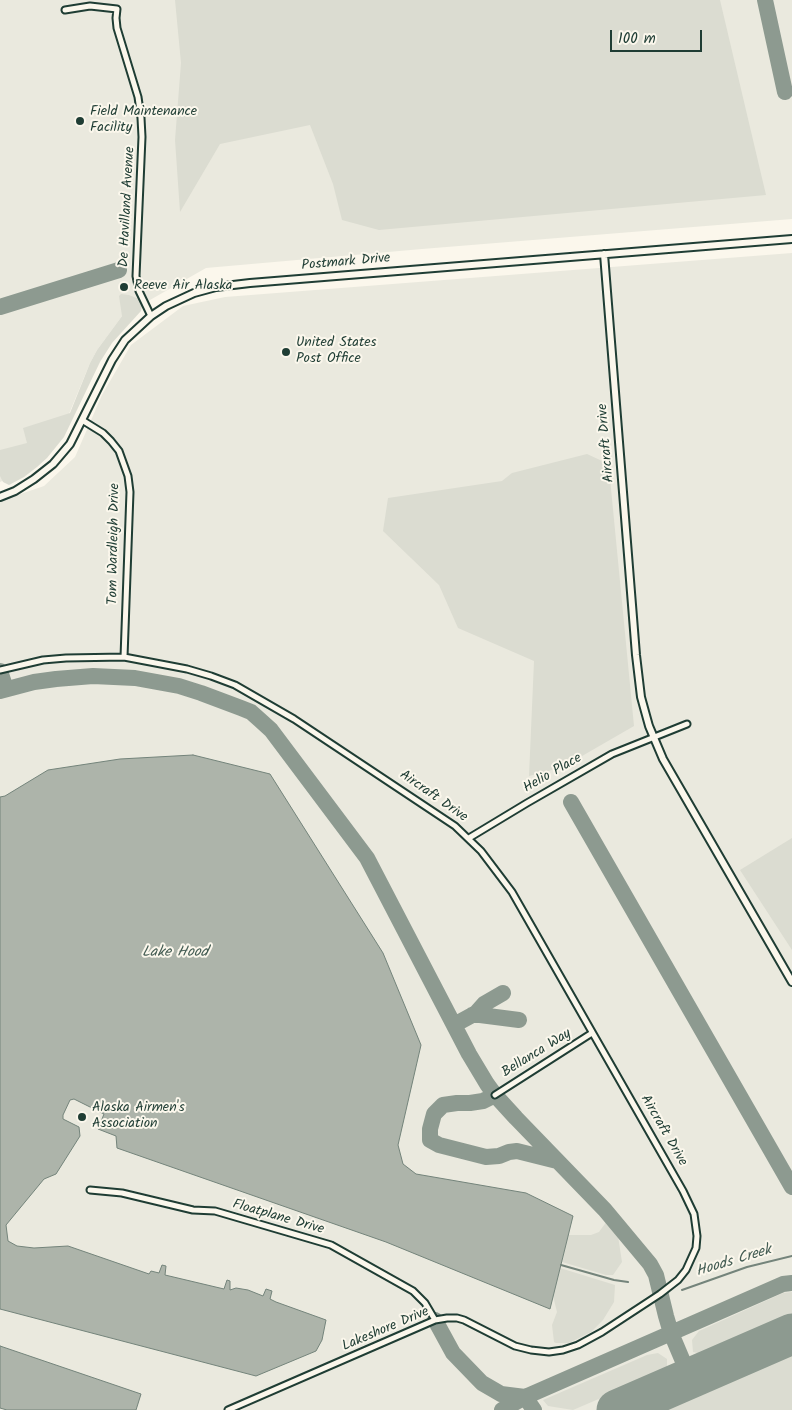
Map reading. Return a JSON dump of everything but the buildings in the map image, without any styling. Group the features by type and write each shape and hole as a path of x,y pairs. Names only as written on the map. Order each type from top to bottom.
{"street":[{"name":"De Havilland Avenue","path":"65,10 94,6 117,9 116,21 138,98 141,118 142,137 136,276 139,292 151,316"},
{"name":"Postmark Drive","path":"0,497 15,491 34,479 53,464 70,444 124,340 151,316 166,306 186,296 207,289 792,238"},
{"name":"Aircraft Drive","path":"604,254 636,655 642,697 653,738 663,759 792,982"},
{"name":"Tom Wardleigh Drive","path":"82,420 103,433 111,441 119,452 128,476 130,492 124,656"},
{"name":"Aircraft Drive","path":"0,670 43,660 124,656 187,669 235,685 294,719 455,826 469,838 512,892 683,1191"},
{"name":"Helio Place","path":"469,838 612,754 687,724"},
{"name":"Bellanca Way","path":"495,1095 592,1033"},
{"name":"Floatplane Drive","path":"90,1190 122,1193 193,1210 215,1211 331,1245 413,1291 425,1303 435,1320"},
{"name":"Lakeshore Drive","path":"228,1410 435,1320 457,1318 464,1320 515,1346 531,1350 550,1352 578,1345 602,1332 660,1294 678,1280 686,1270 696,1248 697,1236 694,1214 683,1191"}],"shaded area":[{"path":"0,0 792,0 792,219 206,268 122,316 97,350 64,426 38,464 0,482"},
{"path":"175,0 720,0 766,195 379,230 342,220 333,184 310,125 220,144 180,212 175,140 181,63"},
{"path":"792,253 792,1383 728,1410 0,1410 0,501 44,486 75,457 102,395 131,345 183,306 225,297"},
{"path":"121,294 139,299 142,306 141,311 112,343 100,362 64,437 47,458 24,477 9,485 3,482 0,476 0,450 27,443 23,428 70,413 90,363 97,350 122,316 119,296"},
{"path":"587,454 600,460 609,468 634,726 563,767 529,776 534,661 458,628 439,585 383,531 388,498 502,481 512,473"},
{"path":"792,838 792,950 740,870"},
{"path":"607,1221 618,1236 622,1262 613,1275 606,1275 562,1262 568,1235 591,1235 599,1232"},
{"path":"560,1268 615,1285 614,1302 603,1320 591,1332 569,1343 554,1342 552,1325 557,1312 553,1296"},
{"path":"792,1292 792,1315 702,1354 693,1352 692,1340 699,1331 783,1293"},
{"path":"658,1353 667,1359 667,1367 664,1371 573,1410 548,1406 543,1400 647,1355"},
{"path":"792,1353 792,1410 663,1410"}],"water":[{"name":"Lake Hood","path":"193,755 270,774 383,953 421,1045 398,1145 403,1164 416,1174 526,1193 573,1216 550,1309 386,1242 117,1148 116,1136 98,1129 104,1114 74,1099 70,1100 63,1119 79,1127 80,1136 56,1174 44,1179 6,1225 8,1241 17,1246 34,1248 68,1246 149,1274 151,1271 159,1273 162,1265 166,1266 165,1275 224,1289 227,1280 230,1281 230,1290 236,1288 248,1290 263,1296 266,1289 272,1291 270,1299 326,1320 322,1340 316,1351 256,1376 0,1309 0,797 5,796 48,770 120,759"},
{"path":"0,1346 141,1394 136,1410 7,1410 0,1408"}],"waterway":[{"name":"Hoods Creek","path":"682,1290 747,1267 792,1256"},
{"name":"Hoods Creek","path":"561,1265 614,1280 628,1282"}],"taxiway":[{"path":"765,0 785,92"},
{"path":"0,307 119,270"},
{"path":"0,671 6,689"},
{"path":"0,691 34,682 56,679 93,676 135,678 179,686 241,708 251,712 271,730 367,858 469,1054 487,1084 516,1118 605,1210 650,1264 656,1275 671,1333 690,1378"},
{"path":"571,802 792,1187"},
{"path":"454,1025 476,1013 484,1004 503,993"},
{"path":"472,1015 519,1020"},
{"path":"495,1095 483,1101 443,1105 434,1114 430,1129 430,1140 439,1145 486,1157 517,1151 557,1161"},
{"path":"502,1410 525,1397 783,1284 792,1283"},
{"path":"435,1320 453,1353 482,1383 501,1394 525,1397 534,1410"}],"runway":[{"path":"617,1410 792,1334"}],"place":[{"name":"Field Maintenance Facility","path":"80,121"},
{"name":"Reeve Air Alaska","path":"124,287"},
{"name":"United States Post Office","path":"286,352"},
{"name":"Alaska Airmen's Association","path":"82,1117"}]}
